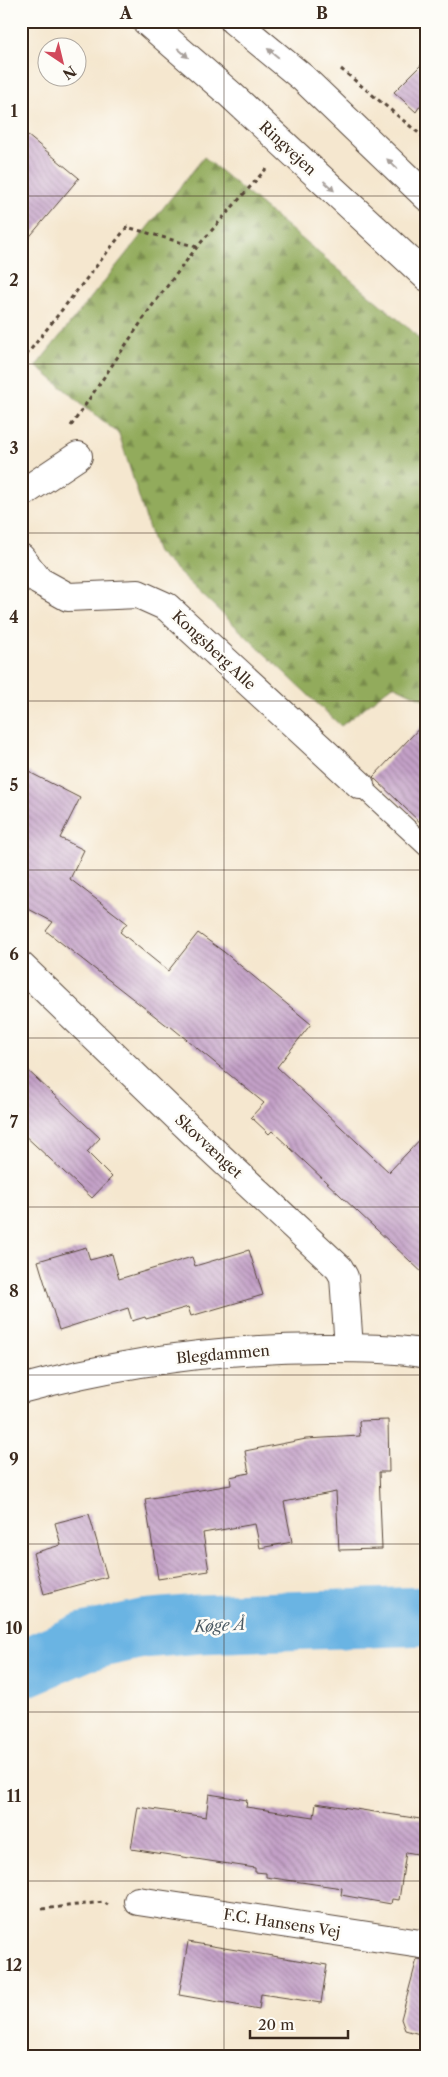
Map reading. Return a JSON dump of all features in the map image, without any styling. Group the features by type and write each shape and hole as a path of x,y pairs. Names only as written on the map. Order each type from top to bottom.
{"street":[{"name":"Ringvejen","path":"146,21 231,95 427,276"},
{"path":"234,21 303,78 427,197"},
{"path":"21,494 78,456"},
{"name":"Kongsberg Alle","path":"21,558 39,581 68,597 138,594 167,607 360,785"},
{"name":"Skovvænget","path":"21,966 339,1268 344,1278 349,1348"},
{"name":"Blegdammen","path":"21,1389 111,1368 160,1360 285,1348 349,1348 427,1354"},
{"name":"F.C. Hansens Vej","path":"138,1902 427,1945"}],"lane":[{"path":"360,785 427,847"}],"path":[{"path":"336,65 427,140"},
{"path":"78,456 71,426 152,306 196,247 286,147"},
{"path":"21,362 127,227 196,247"},
{"path":"42,1910 102,1902 126,1915 138,1902"}],"green space":[{"path":"204,157 411,330 427,348 427,701 393,685 341,726 156,551 119,434 36,366"}],"building":[{"path":"427,59 427,95 416,112 394,92"},
{"path":"21,130 79,178 21,247"},
{"path":"427,720 427,829 373,777"},
{"path":"29,772 80,798 60,838 84,850 70,879 127,923 120,932 168,971 198,933 224,952 311,1024 277,1067 389,1172 427,1132 427,1277 272,1131 269,1134 251,1117 264,1103 170,1026 46,931 53,922 21,905 21,786"},
{"path":"21,1064 100,1138 87,1152 112,1177 92,1198 21,1132"},
{"path":"86,1247 90,1260 112,1254 119,1279 192,1257 195,1266 249,1250 263,1295 191,1316 188,1307 132,1321 128,1308 59,1330 38,1261"},
{"path":"388,1420 389,1472 379,1472 382,1549 339,1550 336,1492 284,1502 292,1542 260,1548 255,1524 203,1533 209,1571 158,1579 145,1499 231,1485 230,1477 249,1473 245,1451 306,1439 360,1436 359,1421"},
{"path":"89,1514 107,1577 44,1594 33,1553 61,1545 55,1523"},
{"path":"209,1794 247,1800 246,1807 314,1817 316,1803 427,1820 423,1855 406,1852 399,1900 392,1899 391,1904 341,1895 342,1888 266,1877 266,1873 255,1872 255,1868 131,1849 138,1807 206,1817"},
{"path":"188,1942 327,1965 321,2003 261,1994 259,2009 179,1995"},
{"path":"417,1959 427,1960 427,2036 405,2030 401,2019"}],"waterway":[{"name":"Køge Å","path":"21,1669 84,1642 142,1629 199,1624 427,1616"}]}
